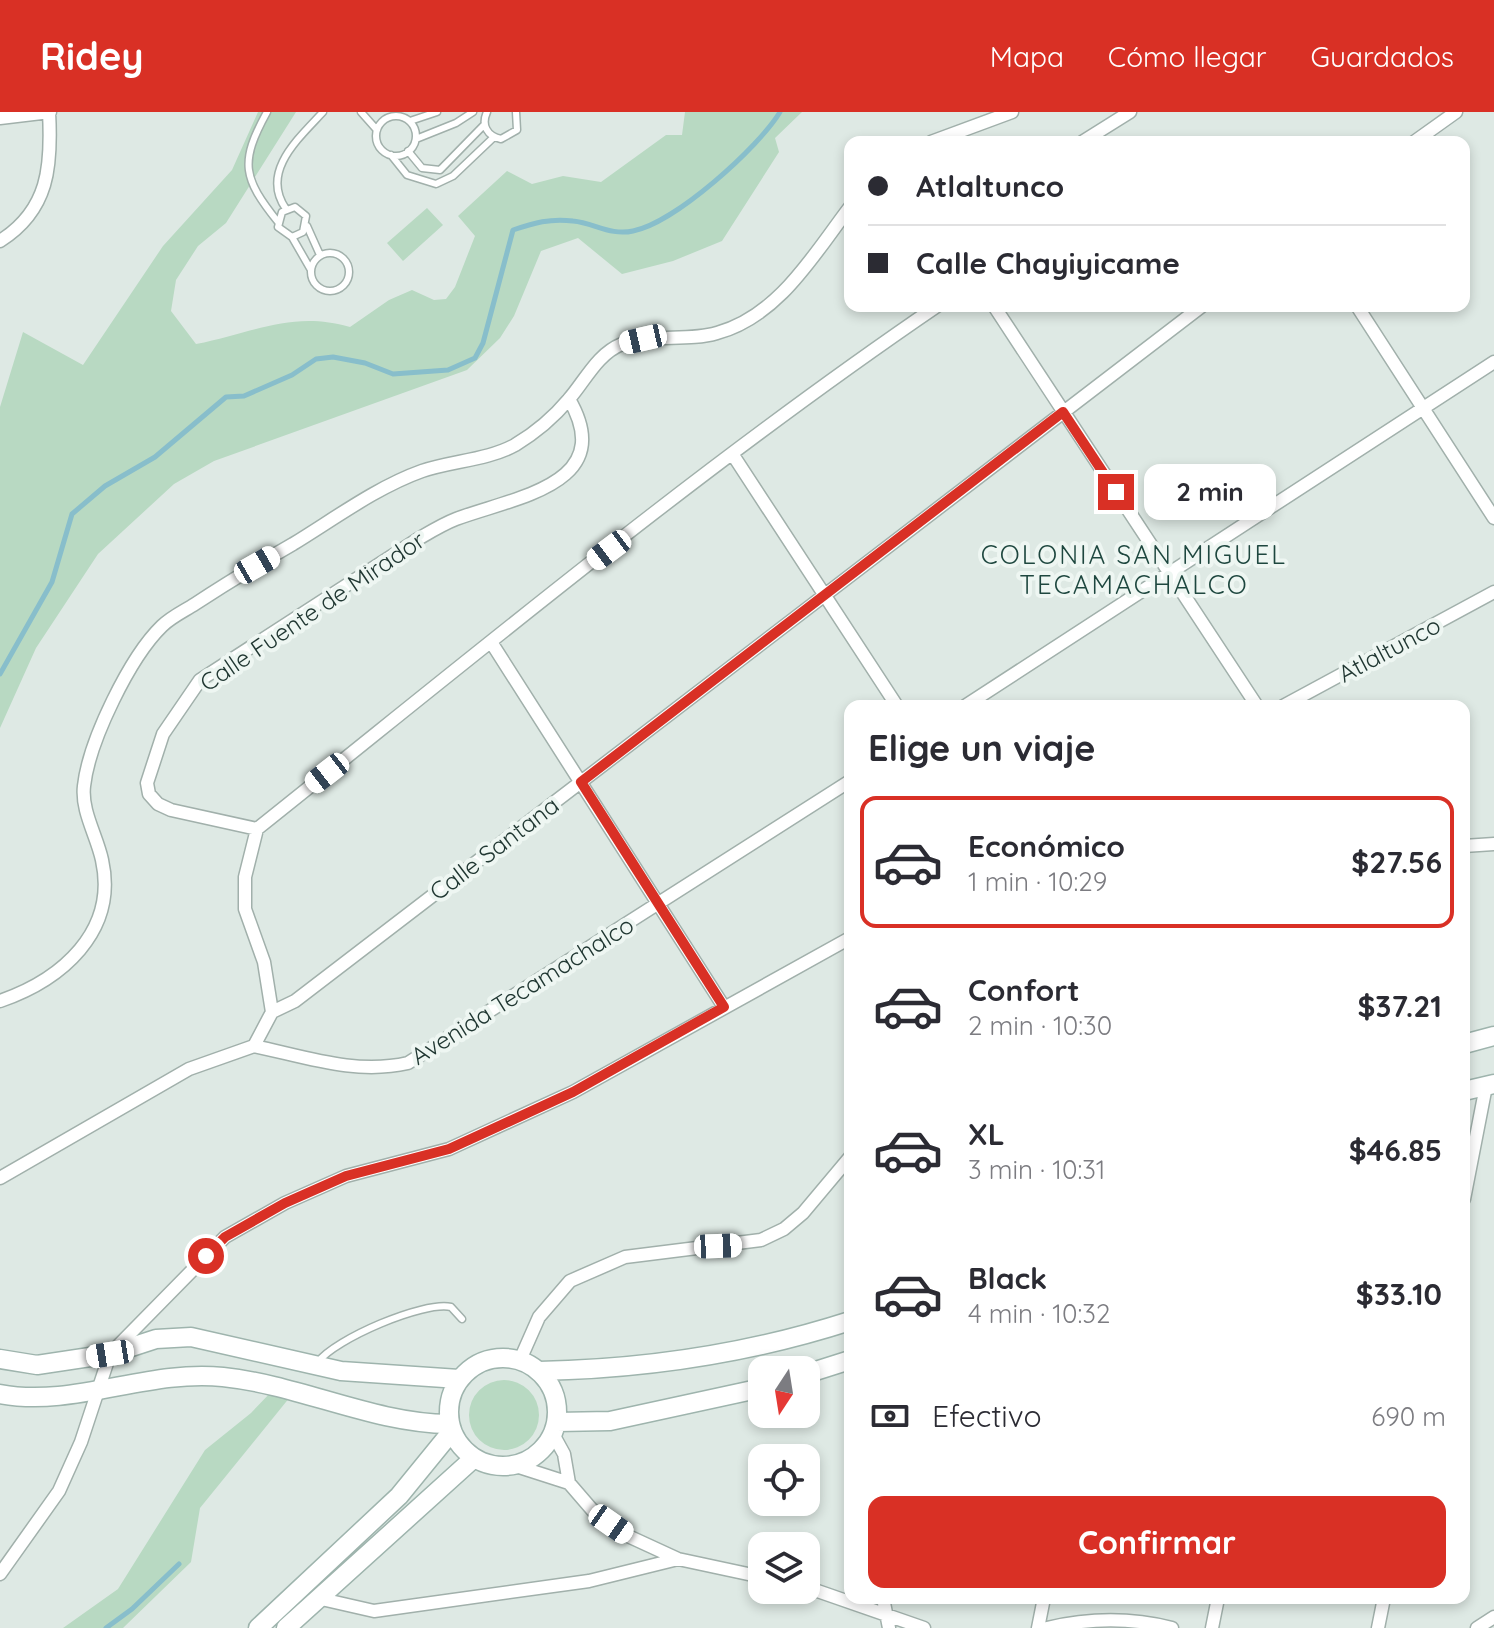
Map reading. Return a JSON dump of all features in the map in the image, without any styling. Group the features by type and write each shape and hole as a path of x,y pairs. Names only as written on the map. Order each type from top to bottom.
{"main road":[{"path":"1470,1042 1494,1036"},
{"path":"1470,1090 1490,1085"},
{"path":"539,1371 656,1363 790,1339 844,1323"},
{"path":"0,1359 37,1365 110,1354 156,1339 191,1337 341,1371 459,1379"},
{"path":"507,1357 520,1360 539,1371 553,1389 555,1428 537,1454 513,1465 493,1465 474,1458 450,1428 449,1400 459,1379 480,1362 507,1357"},
{"path":"69,1360 81,1368 95,1390"},
{"path":"820,1370 844,1362"},
{"path":"0,1394 27,1399 95,1390 147,1378 221,1376 310,1394 397,1419 450,1428"},
{"path":"555,1428 610,1421 748,1391"},
{"path":"258,1628 399,1496 450,1428"},
{"path":"286,1628 474,1458"}],"street":[{"path":"0,118 50,112 50,175 39,206 17,231 0,241"},
{"path":"947,136 1012,112"},
{"path":"1092,136 1130,112"},
{"path":"1422,136 1456,112"},
{"path":"0,1001 60,973 82,950 99,922 105,894 103,862 83,788 97,736 124,678 162,625 233,579 420,472 513,446 544,425 569,399 591,368 619,345 643,339 716,334 749,320 796,279 844,215"},
{"path":"0,1178 189,1069 254,1046 272,1012 264,962 245,909 245,877 257,829 491,642 847,367 928,312"},
{"path":"998,312 1253,700"},
{"name":"Calle Santana","path":"272,1012 295,1001 1194,312"},
{"path":"1361,312 1494,518"},
{"path":"974,700 1494,362"},
{"name":"Calle Fuente de Mirador","path":"257,829 171,810 158,804 149,794 147,783 163,734 200,680 418,539 454,519 528,495 567,475 578,462 584,446 582,420 569,399"},
{"path":"733,455 893,700"},
{"name":"Atlaltunco","path":"1294,700 1494,592"},
{"path":"491,642 724,1007"},
{"name":"Avenida Tecamachalco","path":"254,1046 354,1068 384,1069 408,1063 844,785"},
{"path":"1470,846 1494,844"},
{"path":"0,1574 59,1491 81,1442 95,1390 110,1354 225,1237 261,1216 346,1176 449,1149 573,1092 844,941"},
{"path":"1470,1173 1490,1085"},
{"path":"520,1360 539,1317 570,1281 625,1257 761,1240 784,1229 803,1213 844,1164"},
{"path":"555,1428 569,1483 594,1512 628,1536 678,1559 748,1574"},
{"path":"513,1465 569,1483"},
{"path":"317,1598 374,1611 589,1581 678,1559"},
{"path":"820,1593 844,1603"},
{"path":"848,1604 889,1621 924,1628"},
{"path":"1038,1628 1043,1604"},
{"path":"1212,1628 1217,1604"},
{"path":"1378,1628 1383,1604"},
{"path":"1477,1628 1494,1617"},
{"path":"1047,1628 1086,1619 1130,1620 1172,1628"}],"lane":[{"path":"267,112 253,143 248,173 256,195 284,234 292,237 311,270 313,282 328,292 340,289 348,280 350,268 343,258 332,253 320,255 311,270"},
{"path":"286,209 275,189 277,173 323,112"},
{"path":"361,112 377,130 380,148 391,155 407,175 436,184 453,176 494,137 513,135 519,123 516,112"},
{"path":"377,130 390,114 410,121 437,112"},
{"path":"391,155 408,151 416,139 456,123 473,112"},
{"path":"408,151 422,168 440,170 484,125 487,112"},
{"path":"410,121 416,139"},
{"path":"484,125 494,137"},
{"path":"278,222 286,209"},
{"path":"286,209 300,209 320,255"},
{"path":"292,237 303,232 307,225"},
{"path":"315,1366 337,1343 422,1309 451,1307 462,1319"}],"green space":[{"path":"258,112 296,112 226,223 198,246 176,280 171,311 196,344 291,322 329,322 350,327 389,300 412,290 434,300 446,299 455,287 475,236 458,216 507,171 532,184 563,176 601,182 666,135 682,135 685,112 802,112 775,138 779,152 722,241 673,261 622,274 578,238 541,251 514,316 500,338 467,370 214,461 174,484 98,554 36,648 0,728 0,407 23,332 83,365 163,246 232,170"},
{"path":"427,208 443,225 403,261 387,243"},
{"path":"504,1380 529,1390 539,1415 529,1440 504,1450 479,1440 469,1415 479,1390"},
{"path":"273,1390 290,1397 200,1508 191,1562 123,1628 63,1628 118,1589 205,1450 251,1413"}],"waterway":[{"path":"0,674 52,582 72,514 105,486 155,457 226,397 244,396 292,375 316,359 333,357 365,363 393,374 448,370 475,358 483,343 513,230 557,220 581,222 617,232 651,225 714,182 754,144 780,112"},
{"path":"106,1628 132,1609 179,1564"}],"district":[{"name":"COLONIA SAN MIGUEL TECAMACHALCO","path":"1134,569"}],"route":[{"path":"206,1256 225,1237 285,1203 346,1176 449,1149 573,1092 724,1007 581,782 1063,412 1116,492"}]}
